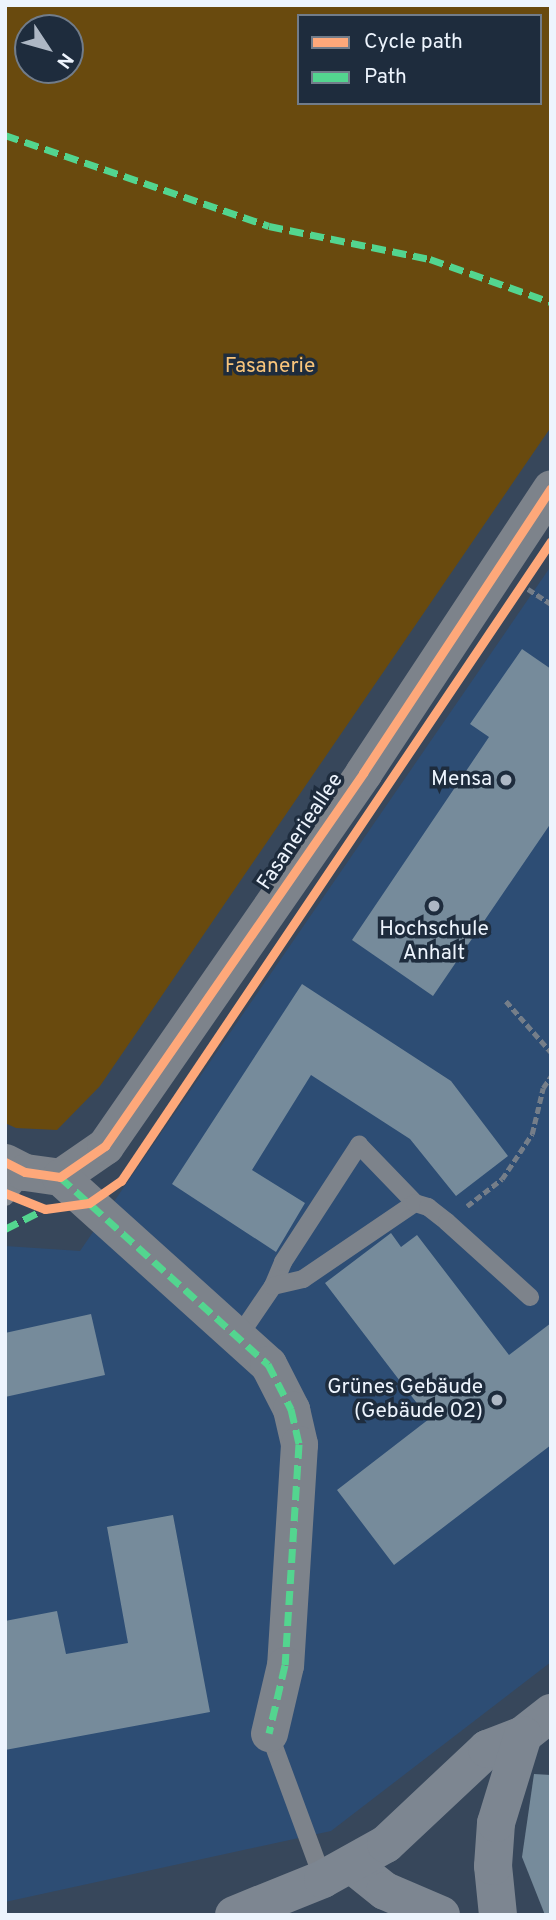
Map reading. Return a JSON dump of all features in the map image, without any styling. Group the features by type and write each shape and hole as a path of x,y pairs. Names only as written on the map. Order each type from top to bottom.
{"main road":[{"path":"234,1915 337,1871 386,1844 487,1749 537,1724"},
{"path":"498,1915 493,1866 496,1823 537,1724"},
{"path":"337,1871 441,1915"}],"street":[{"name":"Fasanerieallee","path":"24,1177 106,1146 363,773 551,488"},
{"path":"24,1177 268,1364 291,1409 299,1444 285,1665 269,1733"}],"lane":[{"path":"237,1339 273,1286 284,1262 359,1145 415,1203 428,1207 447,1222 530,1297"},
{"path":"273,1286 303,1279 415,1203"},
{"path":"269,1733 337,1871"}],"path":[{"path":"506,1001 551,1052"},
{"path":"447,1222 502,1179 532,1134 542,1088 551,1076"}],"shaded area":[{"name":"Hochschule Anhalt","path":"551,566 551,1662 331,1831 5,1902 5,1246 80,1251"}],"green space":[{"name":"Fasanerie","path":"5,5 551,5 551,427 100,1086 57,1130 16,1128 5,1123"}],"building":[{"name":"Mensa","path":"522,649 551,669 551,823 433,996 352,940 489,737 470,724"},
{"path":"302,984 451,1081 508,1156 456,1196 410,1139 311,1075 252,1170 305,1203 276,1252 172,1184"},
{"name":"Grünes Gebäude (Gebäude 02)","path":"391,1233 401,1247 417,1235 509,1355 551,1323 551,1445 394,1565 337,1490 429,1419 325,1283"},
{"path":"91,1314 105,1375 5,1397 5,1333"},
{"path":"173,1515 210,1712 5,1750 5,1621 57,1611 66,1654 128,1643 107,1527"},
{"path":"534,1774 551,1775 551,1915 545,1915 522,1857"}],"marked path":[{"path":"5,135 269,226 430,259 551,302"},
{"path":"60,1177 268,1364 291,1409 299,1444 285,1665 269,1733"},
{"path":"5,1229 45,1209"}],"cycle path":[{"path":"5,1162 25,1172 60,1177 105,1146 363,773 551,488"},
{"path":"5,1193 45,1209 89,1203 121,1181 551,541"}],"place":[{"name":"Mensa","path":"506,780"},
{"name":"Hochschule Anhalt","path":"434,906"},
{"name":"Grünes Gebäude (Gebäude 02)","path":"497,1400"}]}
